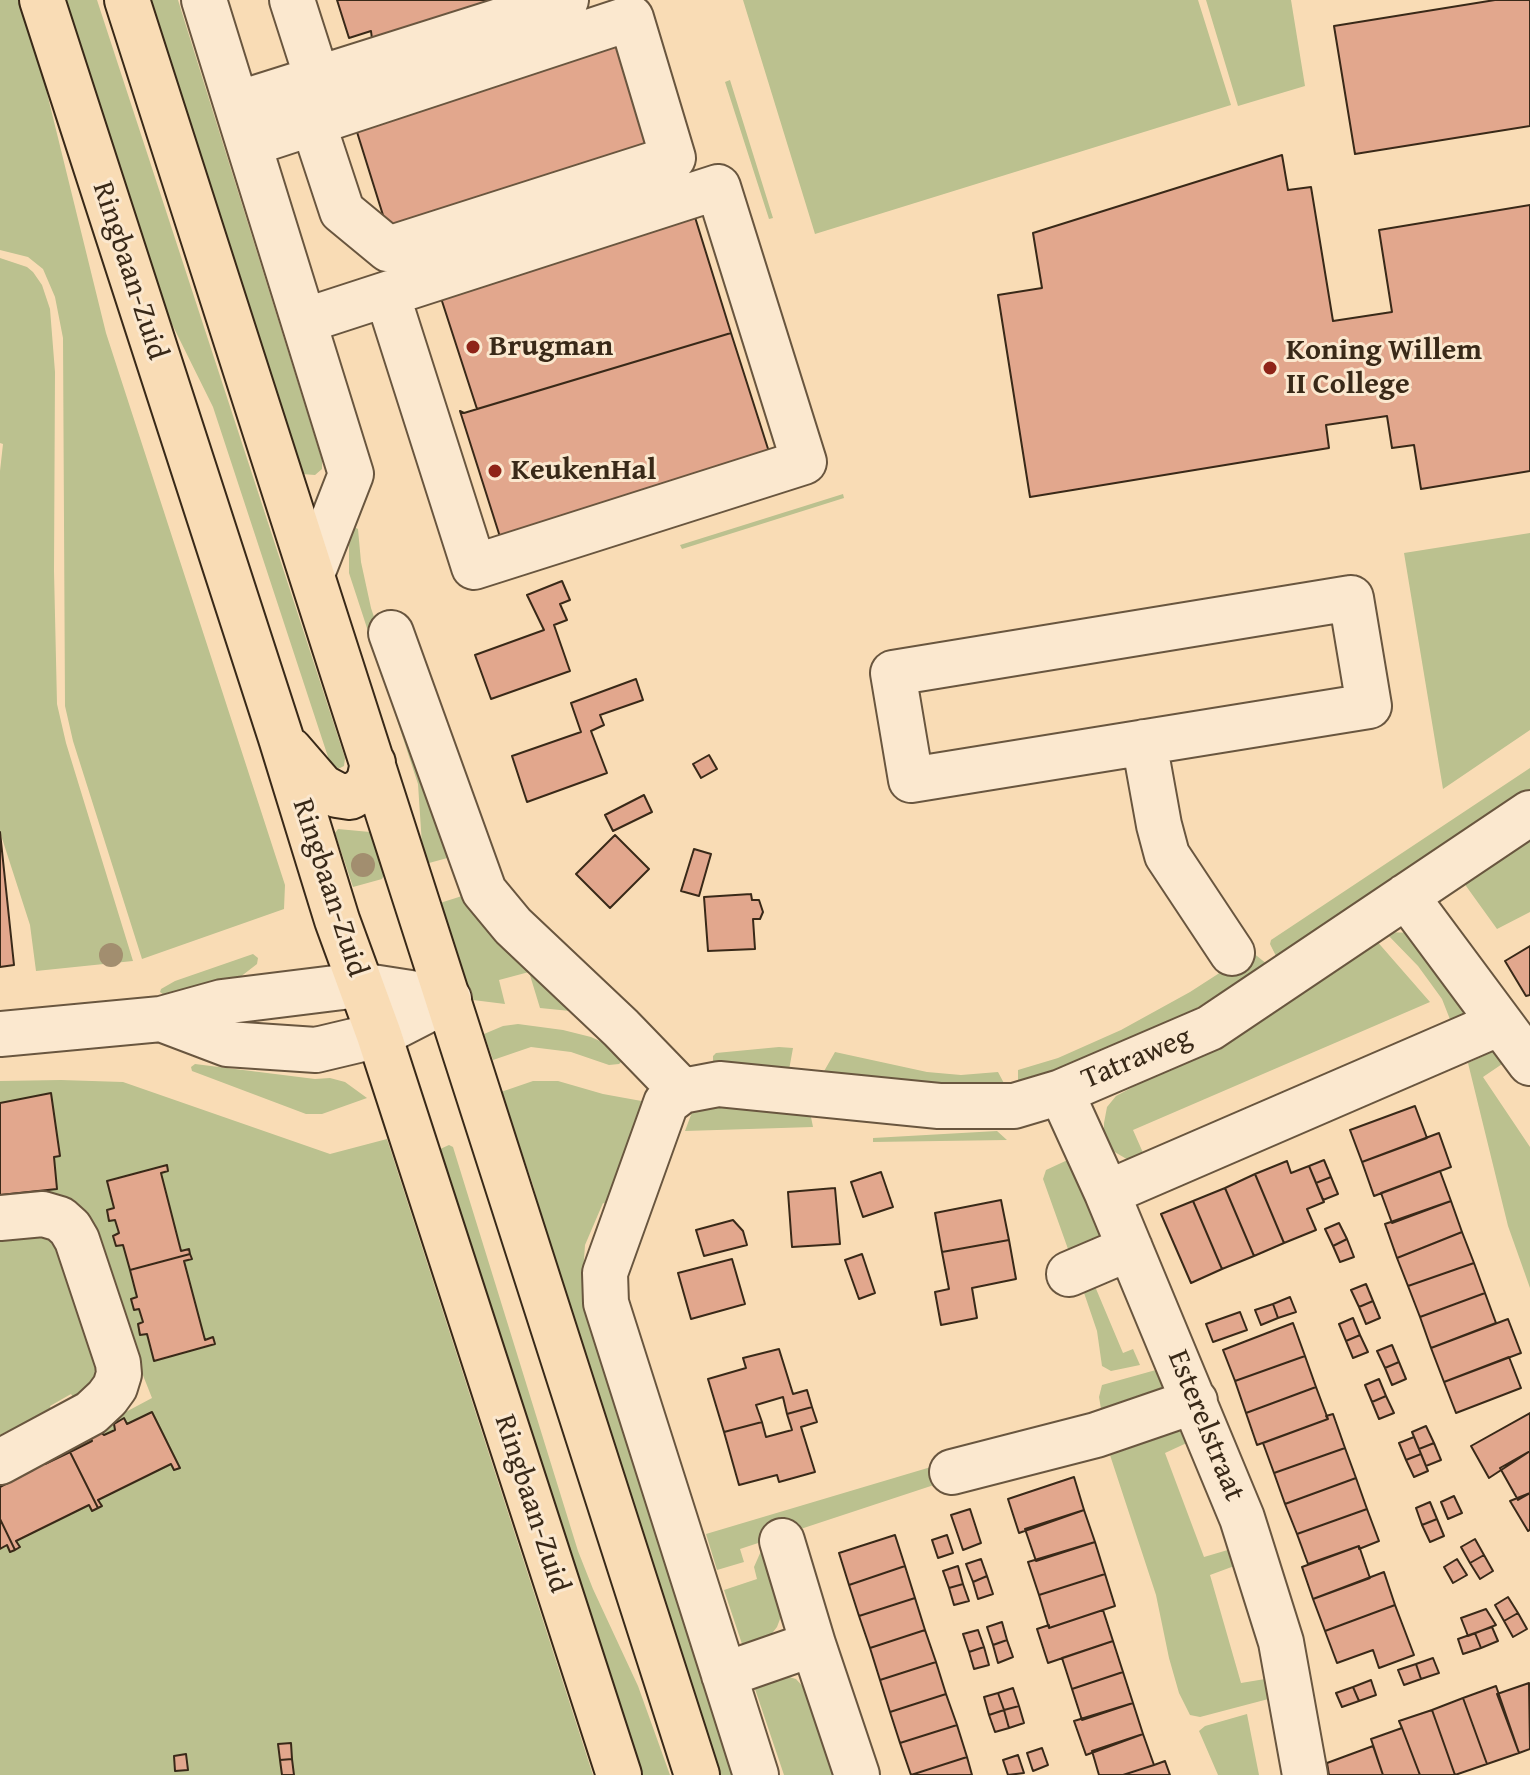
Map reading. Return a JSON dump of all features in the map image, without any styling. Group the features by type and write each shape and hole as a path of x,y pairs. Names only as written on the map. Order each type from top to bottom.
{"main road":[{"name":"Ringbaan-Zuid","path":"42,0 359,985 379,1035 619,1775"},
{"path":"127,0 697,1775"},
{"path":"281,738 300,765 322,787 337,795 350,797 362,790 369,781 373,763"}],"street":[{"path":"204,0 351,474 312,574"},
{"path":"292,0 317,78"},
{"path":"243,124 317,78 566,0"},
{"path":"243,124 313,123 631,18 673,158 388,249 342,211 313,123"},
{"path":"304,321 387,294 718,187 804,462 474,567 387,294"},
{"path":"1351,598 1369,706 1144,742 911,780 893,673 1351,598"},
{"path":"391,633 484,891 513,926 621,1028 682,1091 666,1103 659,1116 605,1273 606,1303 756,1775"},
{"path":"1144,742 1167,855 1232,953"},
{"name":"Tatraweg","path":"682,1091 719,1084 939,1106 1014,1106 1061,1092 1210,1028 1530,813"},
{"path":"1406,896 1530,1063"},
{"path":"0,1034 161,1019 222,1002 359,985 449,999"},
{"path":"161,1019 227,1044 316,1050 379,1035 449,999"},
{"path":"1107,1193 1500,1023"},
{"name":"Esterelstraat","path":"1061,1092 1107,1193 1242,1518 1281,1642 1305,1775"},
{"path":"0,1218 43,1214 60,1219 70,1228 77,1240 119,1374 115,1387 91,1413 0,1462"},
{"path":"1069,1274 1130,1248"},
{"path":"952,1472 1096,1435 1195,1401"},
{"path":"782,1541 857,1775"},
{"path":"724,1675 813,1644"}],"green space":[{"path":"0,0 18,0 45,85 106,333 285,885 284,909 142,959 73,741 65,706 63,338 55,297 43,269 28,257 0,250"},
{"path":"65,0 97,0 345,758 344,766 340,768 336,769 330,763 213,407 165,310"},
{"path":"144,0 178,0 322,460 322,469 315,475 302,474"},
{"path":"743,0 1198,0 1231,105 815,234"},
{"path":"1206,0 1291,0 1305,86 1238,106"},
{"path":"730,80 773,218 769,219 725,82"},
{"path":"0,258 33,272 42,285 50,309 55,372 57,704 66,743 133,961 36,971 30,925 0,832 0,471 3,444 0,443"},
{"path":"843,494 844,498 682,549 680,545"},
{"path":"354,527 358,529 371,608 453,852 451,857 429,863 422,845 418,784 349,573 349,544"},
{"path":"1530,533 1530,730 1443,789 1404,553"},
{"path":"1530,768 1530,789 1277,958 1271,940"},
{"path":"338,829 370,832 384,875 382,879 353,887 335,833"},
{"path":"1530,833 1530,912 1497,929 1461,879"},
{"path":"462,896 572,1008 570,1011 540,1008 529,972 499,980 505,1004 473,1000 440,903"},
{"path":"1385,932 1415,933 1467,1013 1453,1027 1442,999 1418,966"},
{"path":"1375,939 1430,1002 1133,1130 1144,1155 1130,1161 1113,1151 1104,1131 1104,1123 1107,1107 1116,1096 1197,1053"},
{"path":"1252,952 1267,964 1163,1029 1018,1086 1018,1070 1058,1058 1121,1030 1190,992"},
{"path":"253,954 258,958 257,964 235,981 208,990 164,995 160,992 175,981"},
{"path":"518,1024 591,1037 615,1048 624,1059 619,1064 609,1065 571,1052 531,1047 493,1060 484,1034"},
{"path":"793,1048 789,1070 713,1066 716,1053"},
{"path":"835,1052 927,1072 961,1075 998,1072 1006,1087 984,1089 823,1073"},
{"path":"1492,1052 1505,1052 1511,1058 1483,1077 1530,1147 1530,1288 1508,1226 1468,1063"},
{"path":"195,1064 315,1079 330,1078 345,1082 367,1098 322,1114 306,1114 192,1071 191,1067"},
{"path":"0,1081 123,1082 330,1154 387,1139 593,1775 0,1775 0,1479 152,1398 73,1199 0,1207"},
{"path":"533,1081 558,1081 647,1102 606,1204 603,1203 585,1245 583,1274 738,1775 718,1775 501,1092"},
{"path":"695,1104 810,1112 813,1127 685,1131"},
{"path":"997,1131 1007,1140 873,1142 873,1138"},
{"path":"449,1145 453,1147 578,1551 638,1686 670,1775 639,1775 438,1150"},
{"path":"1074,1157 1112,1247 1073,1263 1043,1179 1046,1170"},
{"path":"59,1228 109,1373 74,1399 71,1394 50,1406 51,1410 0,1435 0,1237"},
{"path":"1081,1284 1094,1284 1123,1353 1133,1349 1140,1365 1111,1371 1102,1366 1097,1331"},
{"path":"1163,1368 1167,1378 1164,1391 1102,1415 1099,1397 1102,1385"},
{"path":"1176,1431 1188,1434 1191,1441 1165,1453 1204,1557 1231,1549 1237,1565 1210,1575 1241,1683 1271,1678 1276,1697 1200,1717 1190,1715 1179,1693 1156,1595 1108,1449"},
{"path":"941,1464 940,1483 740,1549 744,1562 717,1570 706,1534"},
{"path":"761,1551 780,1610 780,1619 766,1641 747,1645 742,1644 724,1590 757,1579 754,1567"},
{"path":"782,1675 796,1679 807,1691 835,1775 784,1775 755,1689 758,1684"},
{"path":"1247,1714 1259,1775 1218,1775 1199,1731 1205,1726"}],"building":[{"path":"337,0 495,0 372,39 371,31 349,38"},
{"path":"1495,0 1530,0 1530,126 1355,154 1334,26"},
{"path":"617,46 650,149 387,228 357,132 353,130"},
{"name":"Koning Willem II College","path":"1282,155 1288,190 1311,187 1333,321 1392,312 1379,230 1530,205 1530,471 1421,489 1414,445 1392,448 1387,416 1326,425 1329,448 1030,497 998,295 1042,288 1033,233"},
{"path":"694,214 731,333 477,409 440,295"},
{"path":"731,333 770,455 501,540 460,411 464,413"},
{"path":"562,581 570,600 560,604 567,620 554,625 570,671 491,699 475,655 544,630 527,595"},
{"path":"636,679 643,700 600,715 604,725 591,731 607,773 527,802 512,756 581,732 571,703"},
{"path":"709,755 717,769 701,778 693,764"},
{"path":"644,795 652,812 613,831 605,815"},
{"path":"0,832 14,965 0,967"},
{"path":"615,835 649,869 610,908 576,874"},
{"path":"694,849 711,854 699,896 681,891"},
{"path":"751,894 752,900 759,900 763,912 760,919 753,919 755,949 708,951 704,897"},
{"path":"1530,946 1530,995 1526,996 1505,961"},
{"path":"51,1093 60,1156 54,1157 57,1189 0,1195 0,1103"},
{"path":"1415,1106 1427,1138 1362,1162 1350,1130"},
{"path":"1439,1133 1451,1167 1374,1196 1362,1162"},
{"path":"1324,1160 1331,1177 1316,1183 1309,1166"},
{"path":"1287,1161 1291,1173 1309,1166 1324,1202 1307,1209 1316,1230 1284,1243 1255,1174"},
{"path":"167,1165 168,1171 161,1173 181,1251 189,1249 190,1254 130,1270 123,1245 116,1246 113,1236 119,1233 115,1220 109,1221 107,1210 114,1208 107,1181"},
{"path":"1440,1171 1451,1201 1392,1223 1381,1193"},
{"path":"881,1172 893,1207 863,1217 851,1182"},
{"path":"1255,1174 1284,1243 1254,1256 1225,1188"},
{"path":"1331,1177 1338,1194 1323,1200 1316,1183"},
{"path":"835,1188 840,1244 792,1247 788,1192"},
{"path":"1225,1188 1254,1256 1222,1269 1193,1201"},
{"path":"1001,1200 1009,1240 942,1252 935,1213"},
{"path":"1193,1201 1222,1269 1191,1283 1161,1214"},
{"path":"1451,1201 1462,1232 1397,1258 1385,1224"},
{"path":"733,1220 743,1231 747,1245 704,1256 696,1230"},
{"path":"1339,1223 1347,1239 1333,1246 1325,1229"},
{"path":"1462,1232 1474,1263 1408,1286 1397,1258"},
{"path":"1347,1239 1354,1257 1340,1262 1333,1246"},
{"path":"1009,1240 1016,1279 972,1288 977,1318 941,1325 935,1292 949,1289 942,1252"},
{"path":"190,1254 192,1259 184,1261 205,1340 213,1337 215,1344 154,1361 147,1334 140,1335 138,1324 143,1322 139,1309 134,1310 131,1299 137,1297 130,1270"},
{"path":"862,1254 875,1293 859,1299 845,1260"},
{"path":"732,1259 745,1304 691,1319 678,1273"},
{"path":"1474,1263 1485,1293 1420,1317 1408,1286"},
{"path":"1366,1284 1373,1301 1359,1307 1351,1290"},
{"path":"1485,1293 1496,1323 1431,1348 1420,1317"},
{"path":"1290,1297 1296,1312 1278,1318 1273,1304"},
{"path":"1373,1301 1380,1318 1366,1324 1359,1307"},
{"path":"1273,1304 1278,1318 1261,1325 1255,1310"},
{"path":"1240,1312 1247,1330 1213,1342 1206,1324"},
{"path":"1353,1318 1360,1335 1346,1341 1339,1324"},
{"path":"1508,1319 1521,1353 1444,1382 1431,1348"},
{"path":"1293,1323 1305,1356 1235,1381 1223,1350"},
{"path":"1360,1335 1368,1352 1353,1358 1346,1341"},
{"path":"1392,1345 1399,1362 1385,1368 1377,1351"},
{"path":"779,1349 793,1394 807,1390 812,1407 787,1414 783,1397 756,1405 762,1422 724,1432 708,1379 746,1368 743,1358"},
{"path":"1305,1356 1316,1387 1246,1413 1235,1381"},
{"path":"1509,1357 1521,1388 1456,1413 1444,1382"},
{"path":"1399,1362 1406,1379 1392,1385 1385,1368"},
{"path":"1379,1379 1386,1396 1372,1402 1365,1385"},
{"path":"1316,1387 1328,1419 1257,1445 1246,1413"},
{"path":"1386,1396 1394,1413 1379,1419 1372,1402"},
{"path":"812,1407 817,1422 801,1427 815,1472 779,1482 777,1475 739,1485 724,1432 762,1422 766,1437 792,1430 787,1414"},
{"path":"152,1412 180,1468 174,1470 171,1464 98,1500 102,1506 98,1508 70,1452 92,1441 89,1435 99,1431 104,1435 115,1430 114,1424 124,1418 127,1424"},
{"path":"1530,1413 1530,1451 1489,1478 1471,1446"},
{"path":"1333,1414 1345,1448 1274,1473 1263,1443 1328,1419 1326,1416"},
{"path":"1426,1426 1434,1443 1419,1449 1412,1432"},
{"path":"1414,1437 1421,1454 1406,1460 1399,1443"},
{"path":"1434,1443 1441,1460 1426,1466 1419,1449"},
{"path":"1345,1448 1356,1478 1285,1504 1274,1473"},
{"path":"1530,1451 1530,1493 1518,1500 1500,1468"},
{"path":"70,1452 98,1508 92,1511 89,1505 16,1541 20,1547 15,1550 0,1519 0,1487 11,1481 9,1476 18,1471 23,1475 33,1470 33,1464 43,1458 45,1464"},
{"path":"1421,1454 1428,1471 1414,1477 1406,1460"},
{"path":"1074,1477 1084,1510 1019,1533 1008,1499"},
{"path":"1356,1478 1367,1509 1297,1534 1285,1504"},
{"path":"1530,1493 1530,1530 1528,1531 1510,1501"},
{"path":"1454,1496 1462,1513 1448,1519 1441,1502"},
{"path":"1430,1502 1437,1519 1422,1525 1416,1508"},
{"path":"970,1509 981,1543 963,1550 951,1515"},
{"path":"1367,1509 1379,1541 1308,1564 1297,1534"},
{"path":"1084,1510 1095,1542 1036,1561 1025,1529"},
{"path":"0,1519 15,1550 10,1552 7,1545 0,1549"},
{"path":"1437,1519 1444,1536 1430,1542 1422,1525"},
{"path":"895,1535 905,1566 849,1585 839,1553"},
{"path":"947,1535 953,1553 938,1558 932,1540"},
{"path":"1475,1539 1484,1555 1470,1563 1461,1547"},
{"path":"1095,1542 1105,1574 1039,1595 1028,1562"},
{"path":"1359,1546 1370,1578 1313,1599 1302,1567"},
{"path":"1484,1555 1493,1571 1480,1579 1470,1563"},
{"path":"981,1559 987,1576 973,1582 966,1564"},
{"path":"1457,1559 1467,1575 1453,1583 1444,1567"},
{"path":"905,1566 915,1598 859,1616 849,1585"},
{"path":"958,1566 963,1584 949,1588 943,1571"},
{"path":"1384,1572 1395,1605 1325,1631 1313,1599"},
{"path":"1105,1574 1115,1606 1049,1628 1039,1595"},
{"path":"987,1576 993,1594 978,1599 973,1582"},
{"path":"963,1584 969,1601 954,1605 949,1588"},
{"path":"1508,1597 1518,1613 1504,1621 1495,1605"},
{"path":"915,1598 925,1630 870,1648 859,1616"},
{"path":"1395,1605 1414,1655 1379,1668 1373,1650 1337,1663 1325,1631"},
{"path":"1486,1609 1496,1625 1468,1636 1461,1618"},
{"path":"1103,1610 1113,1641 1048,1663 1037,1629"},
{"path":"1518,1613 1527,1629 1513,1637 1504,1621"},
{"path":"1002,1622 1007,1640 993,1645 987,1627"},
{"path":"1492,1627 1498,1641 1481,1648 1475,1633"},
{"path":"925,1630 936,1662 880,1680 870,1648"},
{"path":"978,1630 984,1647 969,1652 963,1634"},
{"path":"1475,1633 1481,1648 1463,1654 1458,1639"},
{"path":"1007,1640 1013,1657 998,1663 993,1645"},
{"path":"1113,1641 1123,1672 1072,1689 1062,1658"},
{"path":"984,1647 989,1665 974,1669 969,1652"},
{"path":"1433,1658 1439,1673 1421,1679 1416,1664"},
{"path":"936,1662 946,1694 890,1712 880,1680"},
{"path":"1416,1664 1421,1679 1404,1685 1398,1670"},
{"path":"1123,1672 1133,1703 1082,1720 1072,1689"},
{"path":"1371,1680 1376,1695 1359,1701 1353,1687"},
{"path":"1529,1683 1530,1749 1519,1753 1497,1694"},
{"path":"1496,1686 1519,1753 1487,1764 1463,1698"},
{"path":"1353,1687 1359,1701 1342,1707 1336,1693"},
{"path":"1013,1688 1019,1706 1004,1710 998,1693"},
{"path":"998,1693 1004,1710 989,1715 984,1697"},
{"path":"946,1694 957,1725 900,1743 890,1712"},
{"path":"1463,1698 1487,1764 1455,1775 1432,1710"},
{"path":"1133,1703 1143,1734 1086,1755 1074,1721"},
{"path":"1019,1706 1024,1723 1009,1728 1004,1710"},
{"path":"1004,1710 1009,1728 995,1732 989,1715"},
{"path":"1432,1710 1455,1775 1420,1775 1399,1721"},
{"path":"957,1725 967,1757 911,1775 900,1743"},
{"path":"1402,1728 1420,1775 1383,1775 1371,1739"},
{"path":"1143,1734 1154,1765 1123,1775 1099,1775 1092,1751"},
{"path":"291,1743 292,1759 280,1760 278,1744"},
{"path":"1373,1746 1383,1775 1329,1775 1327,1763"},
{"path":"1042,1748 1048,1765 1033,1771 1027,1753"},
{"path":"186,1754 188,1770 175,1771 174,1756"},
{"path":"1018,1755 1024,1773 1008,1775 1003,1760"},
{"path":"967,1757 972,1775 911,1775"},
{"path":"292,1759 294,1775 282,1775 280,1760"},
{"path":"1165,1761 1170,1775 1123,1775 1154,1765"}],"place":[{"name":"Brugman","path":"473,347"},
{"name":"Koning Willem II College","path":"1270,368"},
{"name":"KeukenHal","path":"495,471"}]}
